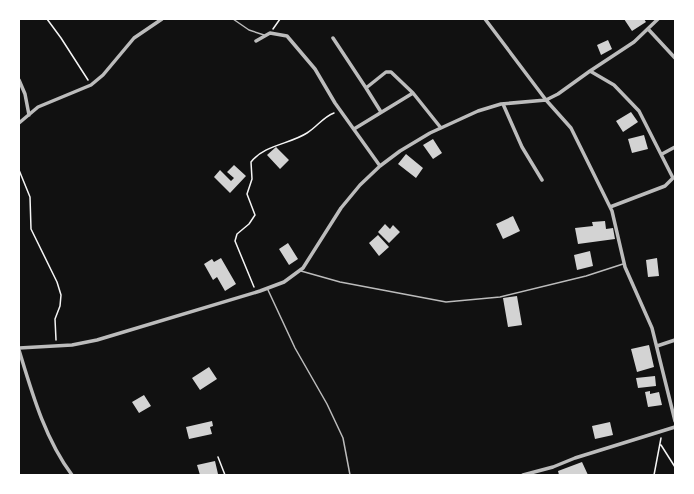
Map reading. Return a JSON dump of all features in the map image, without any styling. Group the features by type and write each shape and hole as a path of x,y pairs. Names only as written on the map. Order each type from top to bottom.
{"street":[{"path":"19,123 45,104 91,85 104,76 134,38 162,19"},
{"path":"485,19 546,100 571,128 610,207 625,264 636,294 652,328 675,421"},
{"path":"72,475 56,453 44,424 19,349 56,346 97,340 256,292 284,282 300,271 312,255 341,208 360,184 400,151 441,128 478,111 504,104 546,100 558,94 649,30 657,19"},
{"path":"649,30 675,58"},
{"path":"256,41 264,35 270,33 287,36 315,69 344,115 380,166"},
{"path":"333,38 381,112"},
{"path":"590,71 614,86 638,111 672,174 672,180 664,186 610,207"},
{"path":"366,88 386,72 390,72 413,93 441,128"},
{"path":"19,80 25,94 29,115"},
{"path":"354,129 413,93"},
{"path":"504,104 522,147 542,180"},
{"path":"662,154 675,147"},
{"path":"657,346 675,340"},
{"path":"523,475 553,467 575,458 675,427"}],"lane":[{"path":"233,19 249,30 264,35"},
{"path":"300,271 340,282 446,302 500,297 586,276 625,264"},
{"path":"267,288 295,348 327,404 343,438 350,475"}],"path":[{"path":"47,19 91,85"},
{"path":"270,33 280,19"},
{"path":"256,292 235,241 236,234 249,224 255,215 247,194 252,179 251,162 262,153 306,134 330,114 335,112 344,115"},
{"path":"19,170 30,198 31,229 57,282 61,296 60,306 55,319 56,346"},
{"path":"654,475 661,431"},
{"path":"660,444 675,467"},
{"path":"218,457 225,475"}],"building":[{"path":"624,19 644,19 646,22 632,31"},
{"path":"608,40 612,49 601,55 597,45"},
{"path":"631,112 638,122 623,132 616,121"},
{"path":"644,135 648,149 632,153 628,139"},
{"path":"433,139 442,153 433,159 423,145"},
{"path":"276,147 289,160 280,169 267,155"},
{"path":"406,154 423,168 416,178 398,164"},
{"path":"234,165 246,176 230,193 214,177 220,170 231,181 234,178 227,172"},
{"path":"513,216 520,231 503,239 496,224"},
{"path":"605,221 606,229 613,228 615,239 578,244 575,228 593,226 592,222"},
{"path":"385,224 390,229 393,225 400,232 389,243 378,232"},
{"path":"378,235 389,247 379,256 369,243"},
{"path":"288,243 298,259 289,265 279,249"},
{"path":"590,251 593,266 577,270 574,255"},
{"path":"221,258 236,284 225,291 217,277 213,280 204,264 212,259 214,262"},
{"path":"657,258 659,276 648,277 646,260"},
{"path":"517,296 522,325 508,327 503,298"},
{"path":"649,345 654,367 637,372 631,349"},
{"path":"209,367 217,379 200,390 192,378"},
{"path":"655,376 656,386 638,388 636,378"},
{"path":"650,391 650,394 659,392 662,405 648,407 645,392"},
{"path":"144,395 151,406 139,413 132,402"},
{"path":"212,421 213,426 210,427 212,434 189,439 186,427"},
{"path":"610,422 613,435 595,439 592,426"},
{"path":"215,461 218,474 200,475 197,465"},
{"path":"582,462 588,475 559,475 558,471"}]}
